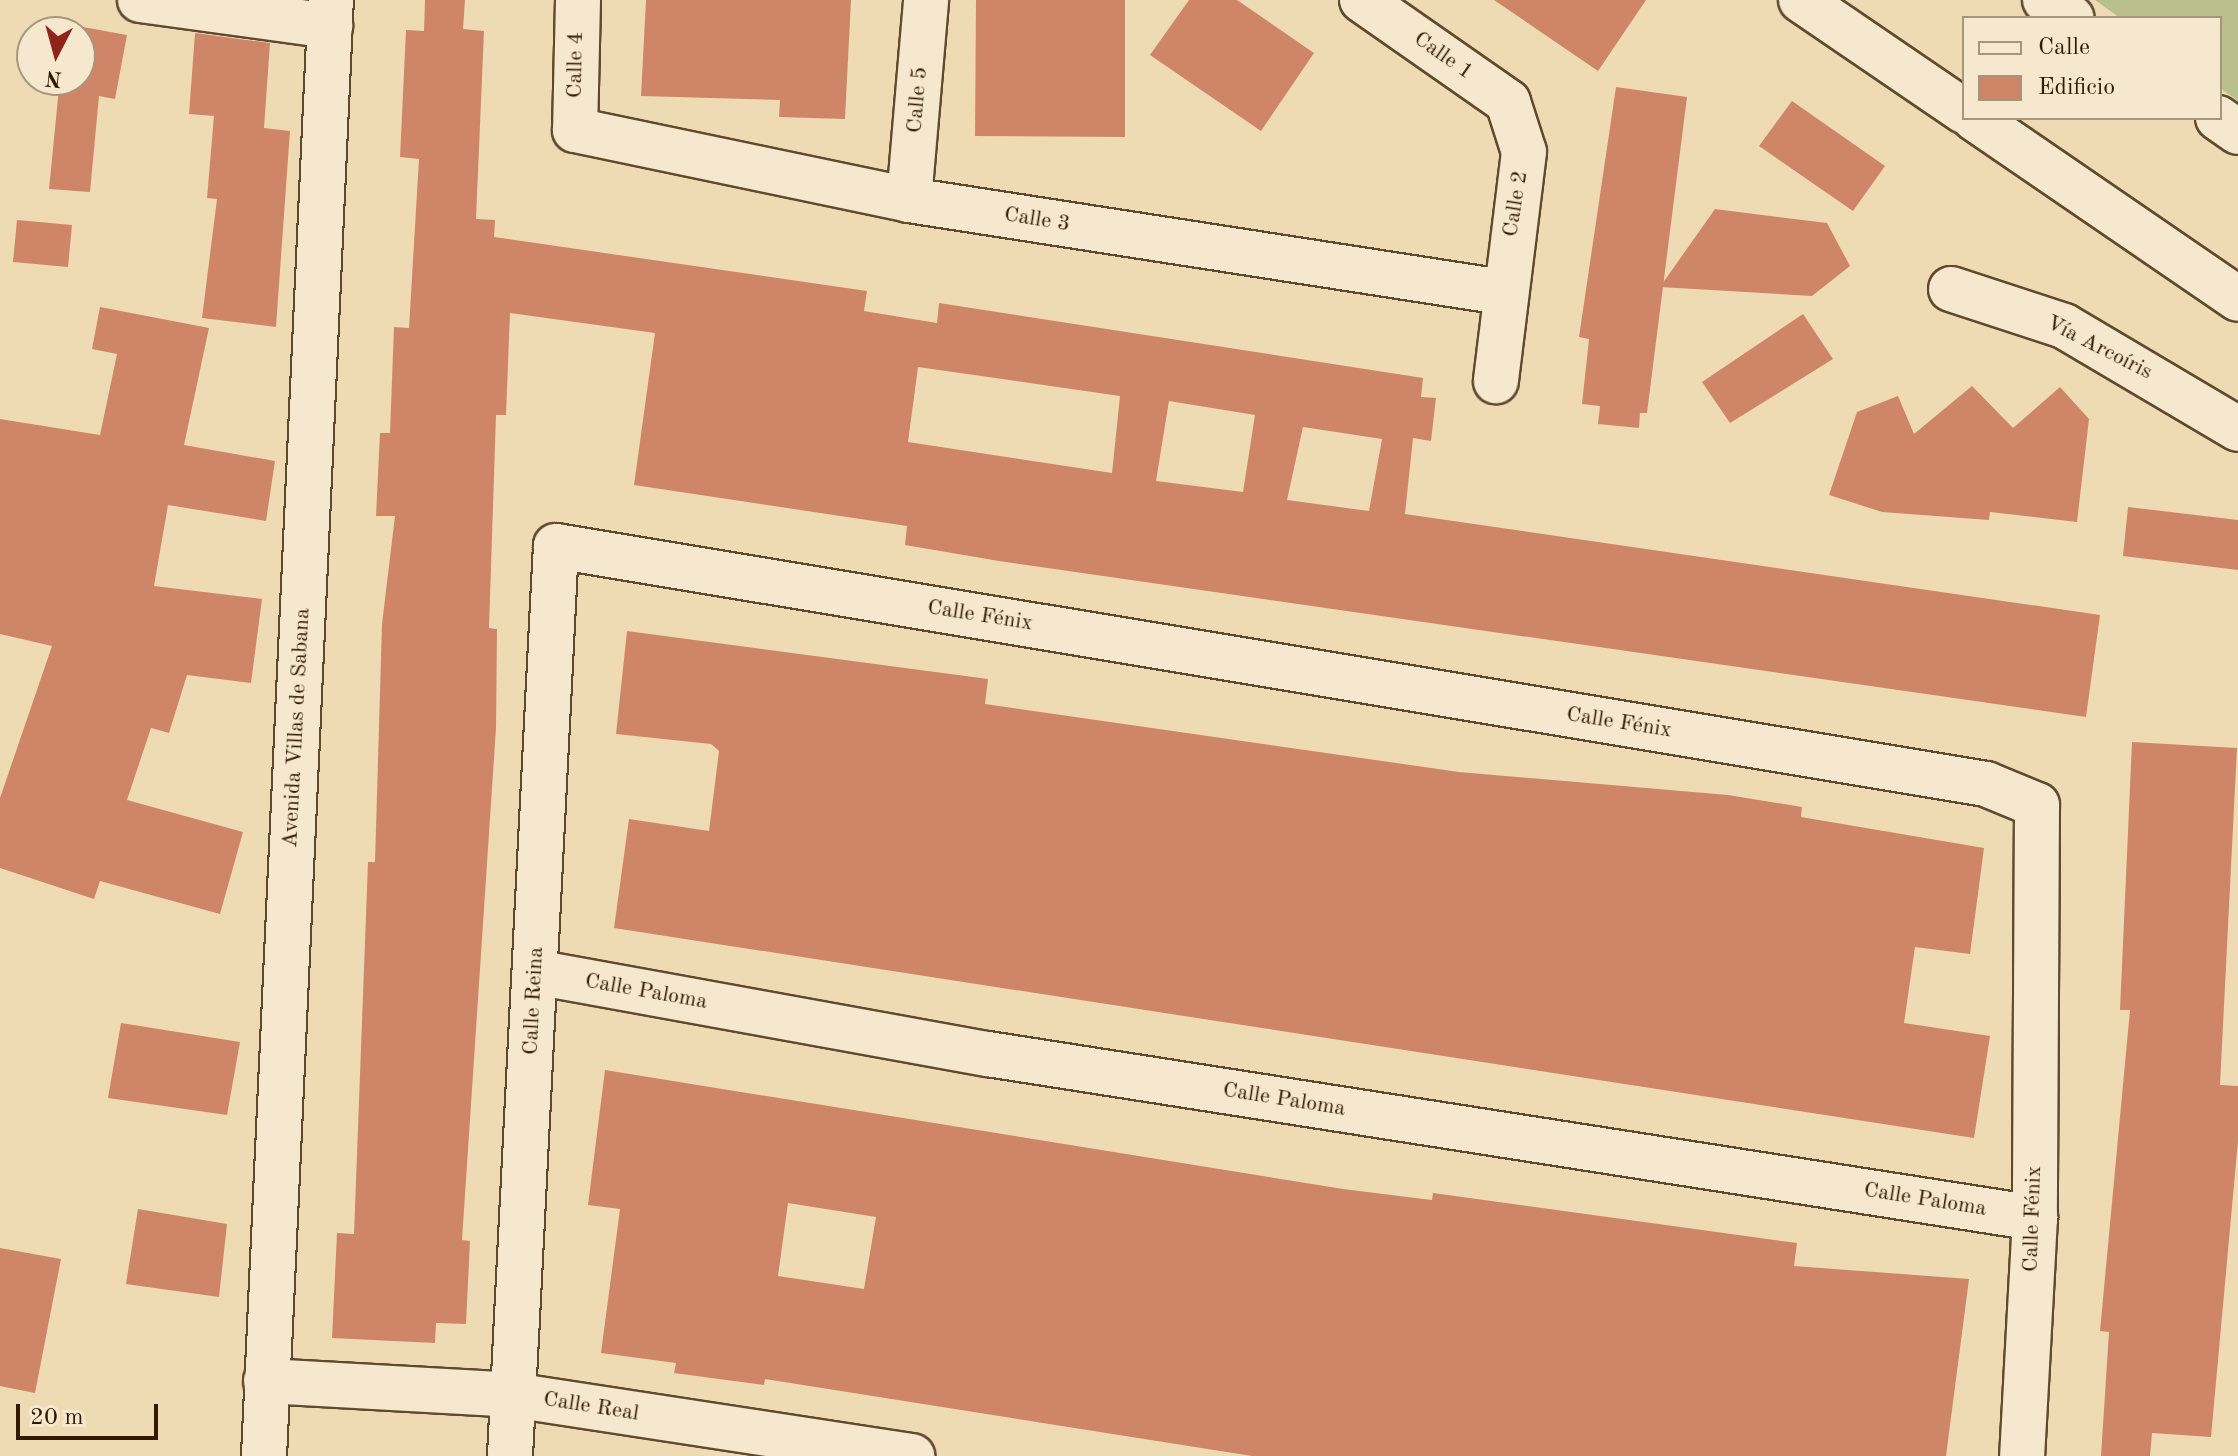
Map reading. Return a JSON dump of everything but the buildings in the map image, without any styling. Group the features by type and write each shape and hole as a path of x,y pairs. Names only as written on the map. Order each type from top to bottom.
{"street":[{"path":"140,0 330,13"},
{"name":"Calle 4","path":"575,130 578,0"},
{"name":"Calle 5","path":"909,200 926,0"},
{"name":"Calle 1","path":"1362,0 1483,84"},
{"path":"1801,0 1962,110"},
{"path":"2045,0 2069,16"},
{"name":"Avenida Villas de Sabana","path":"264,1456 330,13"},
{"name":"Calle 2","path":"1483,84 1508,102 1524,152 1502,292 1496,381"},
{"path":"1977,120 2238,299"},
{"path":"2221,120 2238,132"},
{"name":"Calle 3","path":"575,130 909,200 1502,292"},
{"name":"Vía Arcoíris","path":"1951,289 2064,326 2238,429"},
{"name":"Calle Reina","path":"510,1456 556,546"},
{"name":"Calle Fénix","path":"556,546 1986,784 2037,805 2035,1218 2022,1456"},
{"name":"Calle Paloma","path":"535,972 988,1054 2035,1218"},
{"name":"Calle Real","path":"266,1381 513,1395 912,1456"}],"green space":[{"path":"2095,0 2238,0 2238,101 2222,89 2222,16 2117,16"}]}
